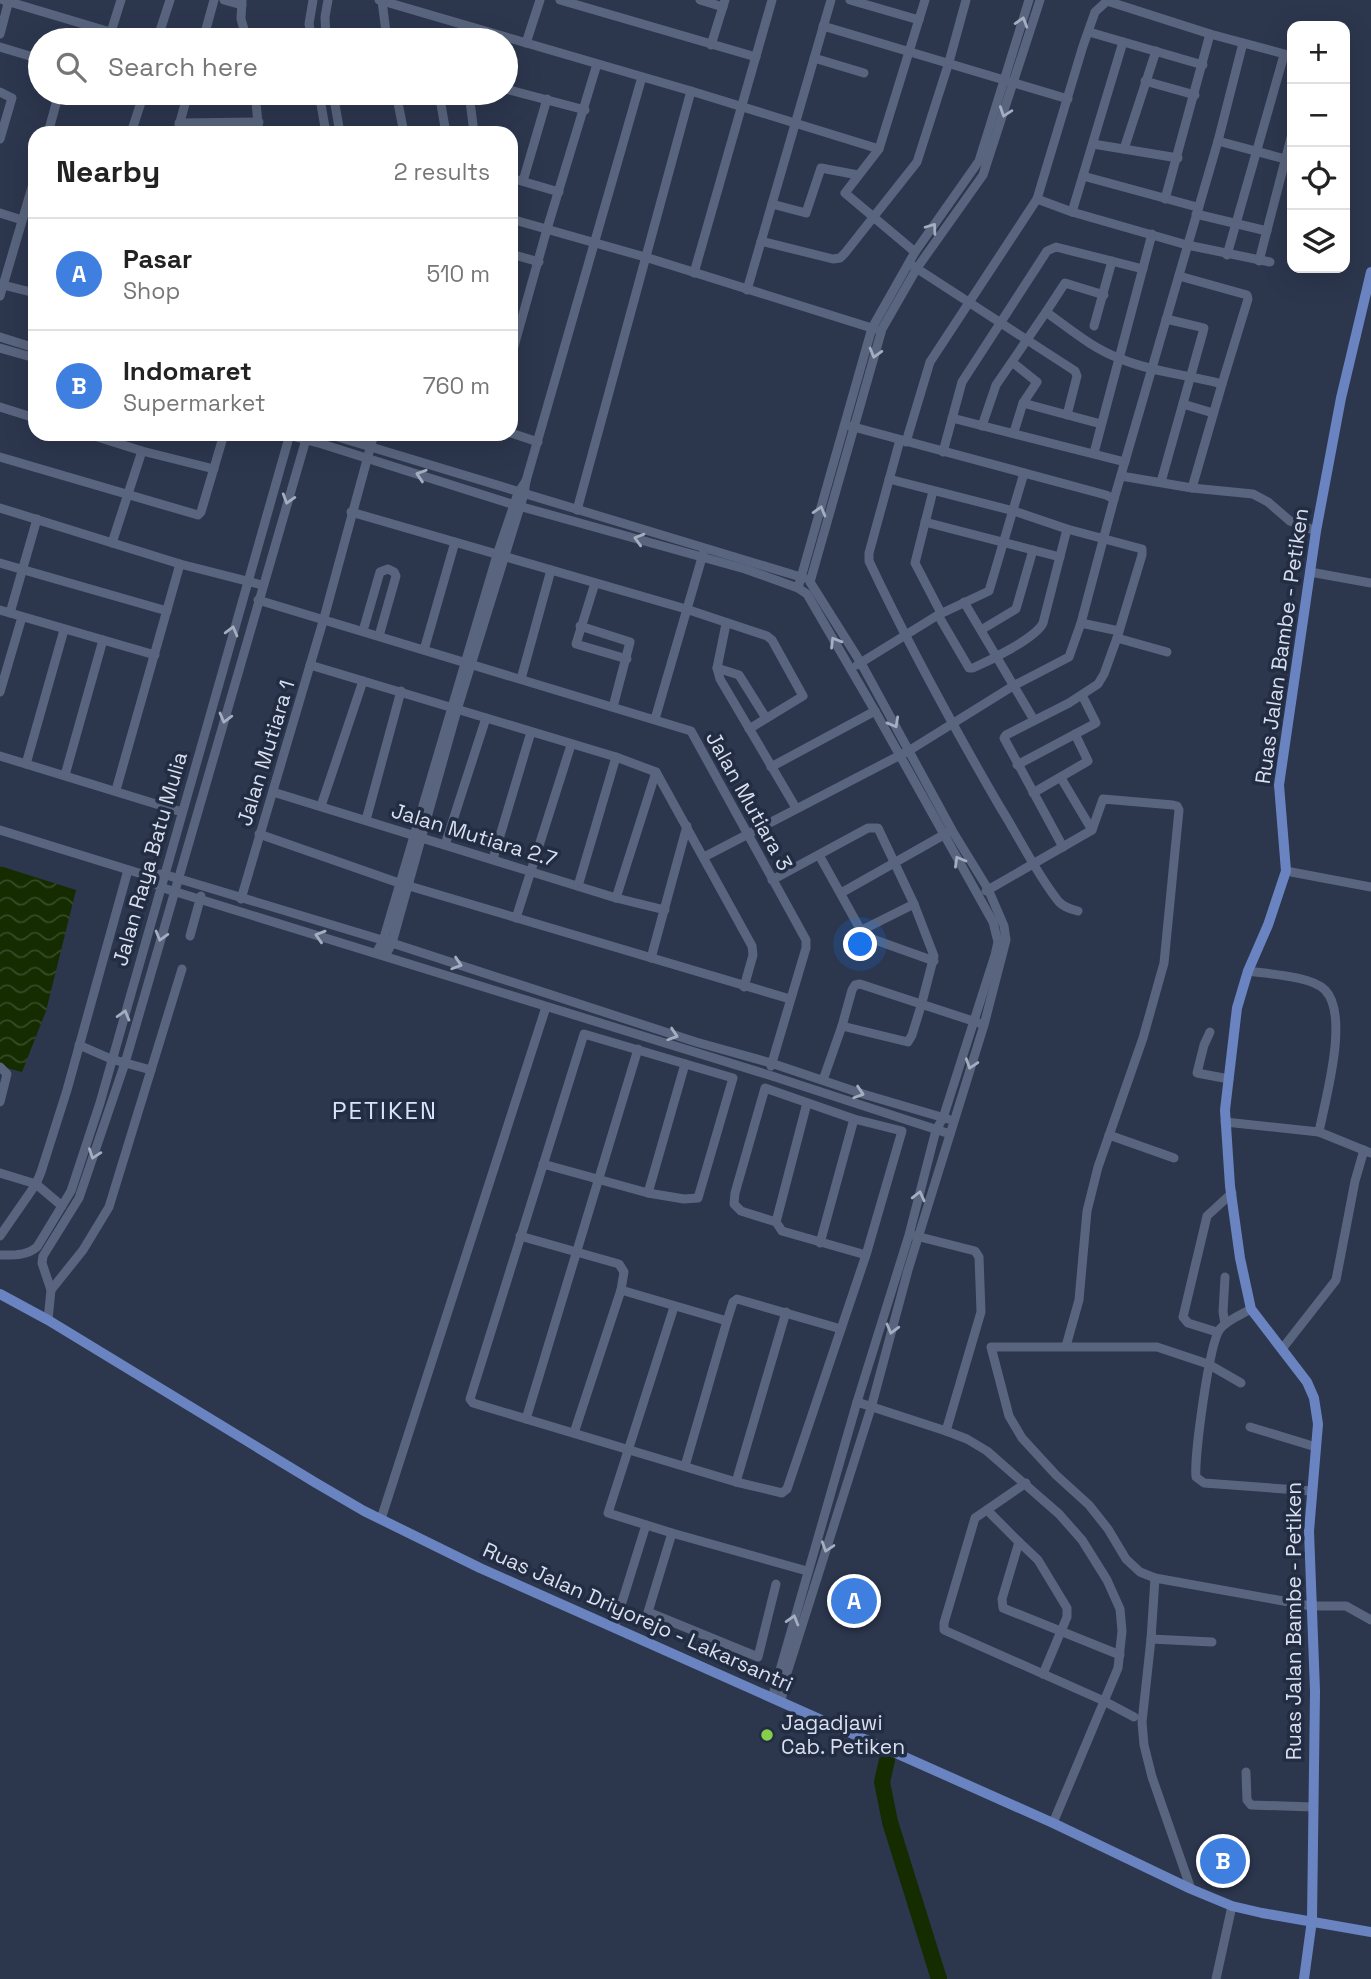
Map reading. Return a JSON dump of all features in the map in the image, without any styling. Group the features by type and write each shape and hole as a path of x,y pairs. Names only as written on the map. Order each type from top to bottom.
{"main road":[{"name":"Ruas Jalan Bambe - Petiken","path":"1304,1979 1312,1920 1315,1692 1309,1531 1318,1424 1314,1398 1307,1382 1251,1309 1240,1258 1225,1122 1237,1008 1248,971 1268,925 1286,871 1279,785 1316,531 1341,398 1370,276"},
{"name":"Ruas Jalan Driyorejo - Lakarsantri","path":"0,1294 48,1320 316,1483 480,1568 1053,1823 1232,1906 1371,1932"}],"street":[{"path":"112,28 121,0"},
{"path":"161,28 170,0"},
{"path":"206,28 214,0"},
{"path":"224,0 242,3 243,28"},
{"path":"310,28 313,0"},
{"path":"325,28 328,0"},
{"path":"526,43 540,0"},
{"path":"560,0 756,58"},
{"path":"700,0 724,4 711,45"},
{"path":"694,273 772,0"},
{"path":"747,290 831,0"},
{"path":"850,0 919,20"},
{"path":"915,252 845,193 879,149 925,0"},
{"path":"761,241 838,259 845,253 918,162 966,0"},
{"path":"807,594 806,579 844,424 877,329 913,265 983,175 1010,81 1029,0"},
{"path":"913,265 915,252 979,161 1040,0"},
{"path":"0,34 7,1 29,4 99,28"},
{"path":"385,28 380,1 395,2 478,28"},
{"path":"1078,911 1064,907 1059,902 952,724 904,635 868,556 889,479 928,366 1037,199 1097,9 1107,1 1287,56"},
{"path":"823,26 1068,99"},
{"path":"1089,32 1203,65"},
{"path":"1165,199 1210,34"},
{"path":"518,40 879,149"},
{"path":"1072,212 1123,43"},
{"path":"704,857 905,753 1013,686 1069,657 1082,622 1114,499 1218,141 1243,43"},
{"path":"0,47 28,56"},
{"path":"1124,149 1156,51"},
{"path":"814,58 863,73"},
{"path":"1227,255 1287,59"},
{"path":"518,332 597,64"},
{"path":"381,955 388,942 468,663 538,442 642,77"},
{"path":"1145,80 1195,95"},
{"path":"577,510 691,91"},
{"path":"0,92 12,97 0,139"},
{"path":"518,92 585,110"},
{"path":"523,181 547,99"},
{"path":"50,126 56,105"},
{"path":"133,126 140,105"},
{"path":"179,126 185,105"},
{"path":"257,105 259,126"},
{"path":"321,105 325,126"},
{"path":"335,105 339,126"},
{"path":"398,105 403,126"},
{"path":"441,105 445,126"},
{"path":"470,105 473,126"},
{"path":"205,126 259,122"},
{"path":"1218,141 1285,159"},
{"path":"1093,144 1178,158"},
{"path":"1259,261 1288,147"},
{"path":"772,204 807,213 821,168 858,175"},
{"path":"1083,176 1267,231"},
{"path":"518,180 559,192"},
{"path":"1037,199 1072,212 1187,245 1270,262"},
{"path":"0,296 28,200"},
{"path":"0,213 22,220"},
{"path":"518,221 877,329"},
{"path":"1094,453 1152,234"},
{"path":"943,452 962,382 1050,249 1056,247 1143,269"},
{"path":"518,256 538,262"},
{"path":"1094,326 1112,261"},
{"path":"913,265 1076,372 1067,415"},
{"path":"1179,276 1247,295 1192,488"},
{"path":"982,426 992,392 1065,284 1104,295"},
{"path":"3,285 28,291"},
{"path":"1046,312 1090,344 1119,359 1151,370 1222,384"},
{"path":"1161,482 1204,328 1166,319"},
{"path":"798,588 806,579 855,427 877,329"},
{"path":"0,337 28,346"},
{"path":"0,348 28,356"},
{"path":"1012,362 1037,382 1023,403 1014,432"},
{"path":"1023,403 1101,424"},
{"path":"1183,404 1213,413"},
{"path":"0,407 28,416"},
{"path":"952,418 1125,461"},
{"path":"844,424 1114,499"},
{"path":"518,435 538,442"},
{"path":"110,441 214,468"},
{"path":"0,457 198,515 221,441"},
{"name":"Jalan Raya Batu Mulia","path":"0,1255 30,1253 37,1247 71,1191 100,1103 286,441"},
{"path":"48,1320 51,1290 42,1263 43,1256 79,1198 125,1063 305,441"},
{"path":"317,441 517,506 806,579 861,663 993,922 998,942 950,1134 913,1236"},
{"path":"351,441 577,510 798,588 807,594 875,710 905,753"},
{"name":"Jalan Mutiara 1","path":"241,899 324,618 371,441"},
{"path":"113,543 142,451"},
{"path":"851,668 940,614 989,591 1024,473"},
{"path":"1121,476 1192,488 1253,494 1268,502 1290,521 1316,531"},
{"path":"889,479 1139,546 1142,551 1118,634 1101,679 1082,695 1004,738 1063,847"},
{"path":"933,491 915,563 969,668 997,657 1041,628 1067,528"},
{"path":"0,508 180,564 262,585"},
{"path":"351,512 758,632 772,640 803,696 749,729"},
{"path":"37,519 5,612 155,655"},
{"path":"925,522 1060,557"},
{"path":"424,650 455,542"},
{"path":"981,630 1016,609 1033,550"},
{"path":"655,719 703,553"},
{"path":"0,563 167,611"},
{"path":"116,790 180,564"},
{"path":"363,631 380,572 388,569 396,576 379,636"},
{"path":"521,680 551,570"},
{"path":"1310,572 1371,583"},
{"path":"595,583 576,644 627,659"},
{"name":"Jalan Mutiara 3","path":"258,600 691,731 807,943 769,1075"},
{"path":"964,602 1034,720"},
{"path":"0,692 22,617"},
{"path":"1082,622 1167,652"},
{"path":"726,624 717,668 723,686 796,808"},
{"path":"580,626 630,642 613,707"},
{"path":"26,764 64,630"},
{"path":"65,775 103,640"},
{"path":"310,665 616,757 656,772 753,950 744,987"},
{"path":"717,668 739,675 766,718"},
{"path":"321,806 363,681"},
{"path":"366,820 401,691"},
{"path":"1017,765 1096,723 1082,695"},
{"path":"771,766 875,710"},
{"path":"445,845 486,718"},
{"path":"493,859 531,732"},
{"path":"1033,793 1088,761 1075,734"},
{"path":"516,918 571,745"},
{"path":"0,757 182,812"},
{"path":"578,886 616,757"},
{"path":"616,898 656,772"},
{"path":"1061,778 1092,830"},
{"name":"Jalan Mutiara 2.7","path":"273,792 616,898 665,910"},
{"path":"979,895 1092,830 1103,799 1177,806 1164,963 1147,1027 1098,1167 1087,1211 1079,1300 1066,1346"},
{"path":"651,958 687,826"},
{"path":"772,880 873,826 878,828 895,862 932,948 934,961 912,1035 906,1042 842,1026"},
{"path":"0,830 145,875 163,874 388,942 696,1042 953,1121"},
{"path":"841,893 948,833"},
{"path":"776,1699 787,1673 871,1408 936,1130 979,1023 1006,940 988,889 948,833"},
{"path":"260,834 404,885 790,999"},
{"path":"819,855 868,939 934,961"},
{"path":"0,1236 36,1184 67,1090 128,870"},
{"path":"1286,871 1371,887"},
{"path":"145,875 160,887 200,900 769,1075 950,1134"},
{"path":"191,936 203,888"},
{"path":"862,930 914,904"},
{"path":"51,1290 83,1250 109,1207 182,969"},
{"path":"1248,971 1314,983 1330,997 1337,1031 1319,1132"},
{"path":"824,1080 855,985 860,984 979,1023"},
{"path":"381,1519 547,1007"},
{"path":"1210,1032 1196,1073 1229,1079"},
{"path":"543,1164 648,1193 684,1199 698,1198 733,1079 584,1034 520,1236 470,1399 473,1403 736,1482 782,1493 787,1489 866,1255 902,1131 854,1119 765,1088 734,1193 734,1204 741,1211 776,1222 782,1231 866,1255"},
{"path":"79,1045 111,1059 151,1070"},
{"path":"526,1419 638,1049"},
{"path":"648,1193 685,1064"},
{"path":"0,1067 7,1074 0,1102"},
{"path":"776,1222 807,1102"},
{"path":"820,1243 854,1119"},
{"path":"1225,1122 1319,1132 1367,1152 1354,1181 1336,1279 1282,1349"},
{"path":"1109,1135 1174,1158"},
{"path":"0,1173 36,1184 62,1206"},
{"path":"1217,1332 1188,1323 1183,1317 1207,1216 1232,1193"},
{"path":"520,1236 620,1264 624,1272 621,1290 575,1433"},
{"path":"913,1236 975,1251 979,1257 982,1304 946,1431"},
{"path":"776,1699 807,1571 857,1402 904,1269"},
{"path":"1225,1277 1225,1324"},
{"path":"621,1290 727,1321"},
{"path":"685,1466 733,1302 737,1299 841,1329"},
{"path":"674,1307 608,1513 807,1571"},
{"path":"1251,1309 1225,1324 1217,1332 1208,1364 1195,1474 1198,1481 1312,1491"},
{"path":"736,1482 786,1312"},
{"path":"972,1346 1157,1347 1208,1364 1241,1382"},
{"path":"991,1347 1009,1416 1022,1438 1056,1475 1089,1505 1108,1529 1126,1559 1140,1573 1311,1606 1346,1606 1371,1620"},
{"path":"857,1402 946,1431 987,1451 1026,1483 1082,1540 1121,1609 1120,1655 1104,1701 1053,1823"},
{"path":"1250,1427 1317,1447"},
{"path":"1026,1483 978,1515 974,1521 944,1630 1134,1717"},
{"path":"987,1510 1038,1560 1065,1601 1067,1617 1042,1674"},
{"path":"614,1628 646,1524"},
{"path":"672,1533 648,1612 758,1657 776,1584"},
{"path":"1019,1542 1002,1606 1120,1655"},
{"path":"1155,1578 1152,1639 1142,1722 1146,1760 1191,1889"},
{"path":"1152,1639 1212,1642"},
{"path":"1246,1772 1247,1800 1251,1805 1313,1807"},
{"path":"1216,1979 1232,1906"}],"water":[{"path":"0,866 76,890 46,1011 22,1072 0,1066"}],"waterway":[{"path":"887,1760 882,1782 890,1822 939,1979"}],"place":[{"name":"Pasar","path":"854,1601"},
{"name":"Jagadjawi Cab. Petiken","path":"767,1735"},
{"name":"Indomaret","path":"1223,1861"}],"district":[{"name":"PETIKEN","path":"385,1111"}]}
